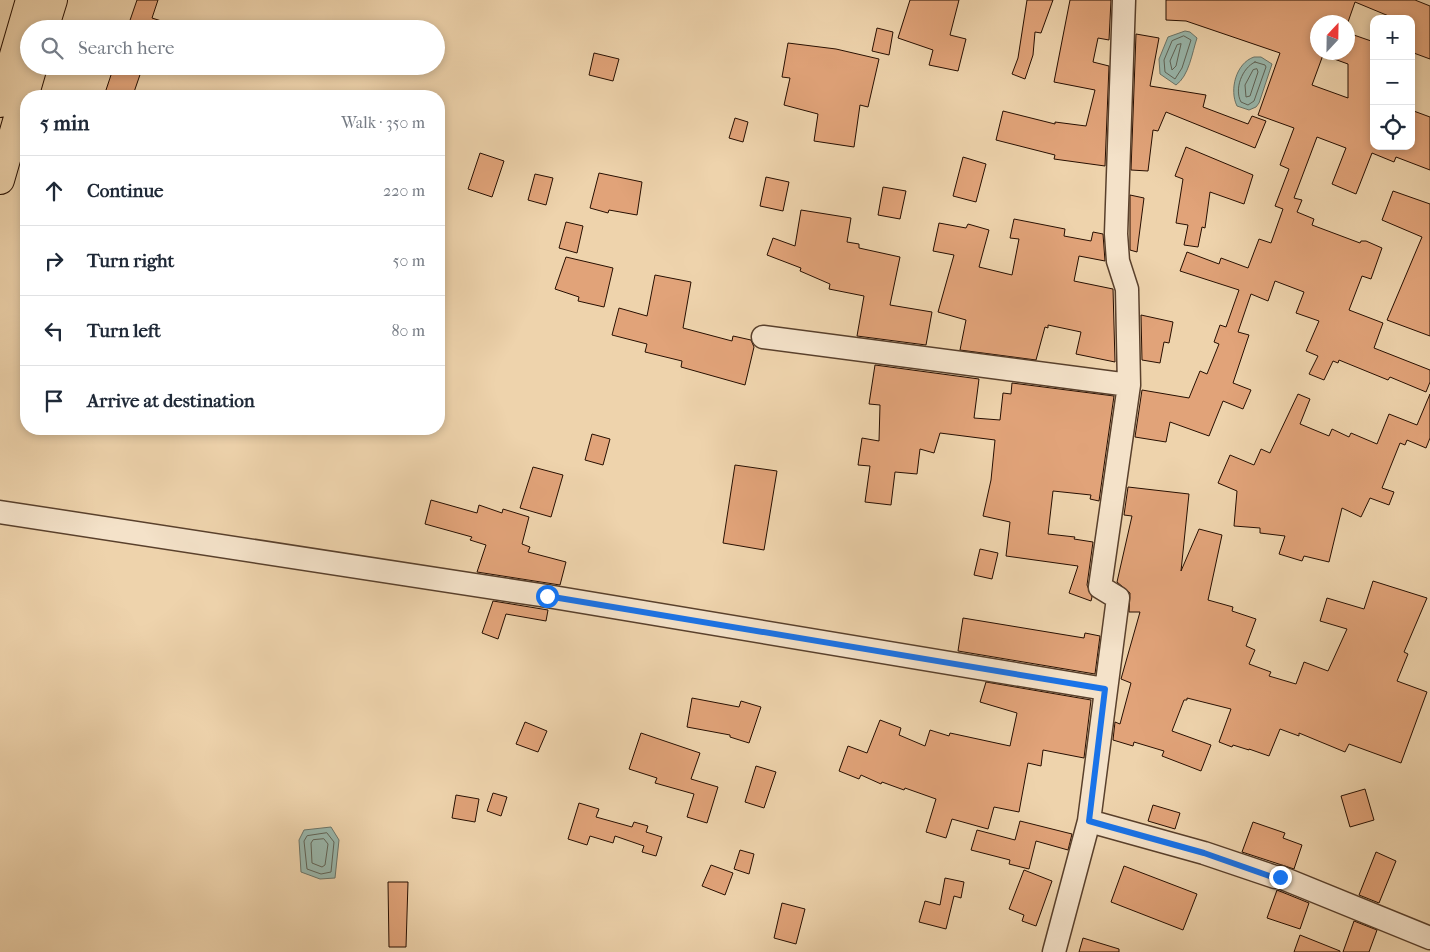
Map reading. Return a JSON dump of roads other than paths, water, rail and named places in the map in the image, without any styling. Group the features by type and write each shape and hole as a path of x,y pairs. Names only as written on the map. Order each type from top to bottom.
{"main road":[{"path":"24,20 30,0"},
{"path":"47,20 53,0"},
{"path":"0,103 20,34"},
{"path":"26,90 30,75"},
{"path":"0,180 20,111"}],"street":[{"path":"1054,952 1089,821 1118,598 1100,587 1129,385 1127,289 1118,261 1116,234 1124,58 1124,0"},
{"path":"763,337 1129,385"},
{"path":"0,512 547,596 1105,689"},
{"path":"1089,821 1204,853 1275,878 1280,877 1430,938"}],"water":[{"path":"1185,31 1190,32 1197,38 1187,70 1176,85 1160,74 1159,59 1168,37"},
{"path":"1254,57 1261,57 1272,64 1259,103 1256,107 1249,110 1237,106 1234,85 1243,65"},
{"path":"331,827 339,840 335,878 320,879 301,872 299,840 304,830"}]}
